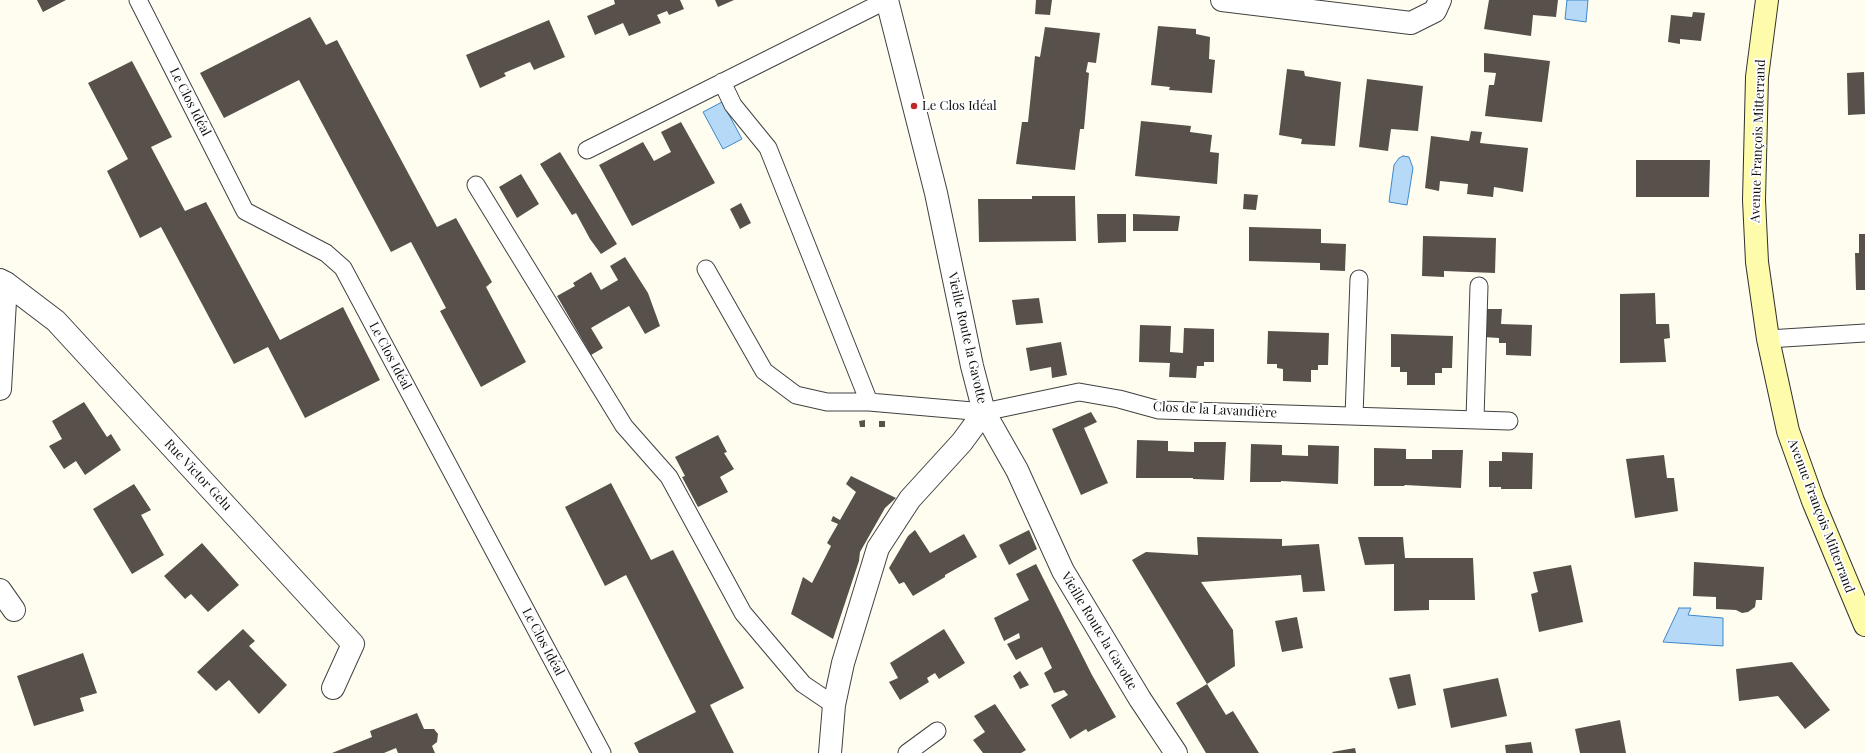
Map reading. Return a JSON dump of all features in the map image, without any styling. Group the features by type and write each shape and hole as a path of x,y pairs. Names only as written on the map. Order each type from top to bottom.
{"main road":[{"name":"Avenue François Mitterrand","path":"1767,0 1757,77 1754,200 1757,262 1768,339 1788,431 1813,501 1865,625"}],"street":[{"name":"Vieille Route la Gavotte","path":"887,0 936,193 972,366 984,412 1018,470 1063,571 1140,699 1176,753"},
{"path":"1222,0 1411,23 1435,11 1440,0"},
{"path":"0,389 3,281"},
{"name":"Rue Victor Gelu","path":"3,281 56,321 353,644 333,688"},
{"path":"830,753 834,705 843,663 878,548 910,500 962,442 984,412"},
{"path":"0,590 14,610"}],"lane":[{"name":"Le Clos Idéal","path":"138,0 244,211 326,253 343,268 602,753"},
{"path":"587,150 887,0"},
{"path":"722,82 733,105 768,148 870,402"},
{"path":"476,185 624,426 670,476 743,613 803,684 834,705"},
{"name":"Clos de la Lavandière","path":"706,269 764,371 796,395 827,402 870,402 984,412 1079,392 1119,398 1159,410 1509,421"},
{"path":"1354,416 1359,279"},
{"path":"1475,419 1479,286"},
{"path":"1768,339 1865,333"},
{"path":"907,753 937,731"}],"water":[{"path":"1567,0 1588,0 1586,22 1565,19"},
{"path":"722,102 742,139 723,149 703,112"},
{"path":"1403,156 1409,157 1413,168 1407,205 1389,202 1394,165 1399,158"},
{"path":"1679,608 1691,608 1688,615 1723,618 1723,646 1663,642"}],"building":[{"path":"37,0 66,0 43,12"},
{"path":"614,0 680,0 684,9 669,15 667,11 657,15 661,23 629,36 623,23 595,35 587,16 615,4"},
{"path":"715,0 734,0 718,7"},
{"path":"1036,0 1052,0 1050,15 1035,14"},
{"path":"1489,0 1558,0 1556,17 1533,15 1531,36 1484,29"},
{"path":"1693,12 1705,13 1701,41 1680,39 1680,44 1668,42 1671,15 1692,17"},
{"path":"310,17 326,45 337,40 437,227 456,218 492,282 486,287 526,362 481,387 440,311 446,308 411,242 391,252 299,80 224,118 200,73"},
{"path":"549,20 565,57 534,70 530,62 504,73 506,76 480,88 466,55"},
{"path":"1158,26 1196,29 1196,34 1210,37 1209,59 1215,60 1212,93 1169,90 1170,87 1151,85"},
{"path":"1045,27 1100,33 1096,63 1088,62 1086,72 1089,73 1084,129 1080,129 1075,170 1016,164 1022,122 1028,122 1035,56 1040,57"},
{"path":"1484,53 1550,61 1542,122 1485,116 1489,85 1494,85 1496,73 1484,72"},
{"path":"132,61 172,137 151,147 185,211 206,202 280,340 343,307 380,380 305,418 268,347 234,364 161,227 140,238 107,171 128,159 88,83"},
{"path":"1287,69 1304,71 1305,76 1341,82 1335,146 1301,144 1302,139 1279,135"},
{"path":"1864,72 1865,114 1848,115 1847,73"},
{"path":"1367,79 1423,86 1418,131 1391,129 1388,151 1359,147"},
{"path":"1141,121 1191,126 1190,132 1212,135 1210,152 1219,153 1217,184 1135,176"},
{"path":"681,122 715,183 632,226 599,165 643,142 654,161 671,152 661,132"},
{"path":"1471,131 1482,132 1480,143 1528,148 1523,192 1494,187 1493,197 1467,194 1468,184 1440,181 1439,191 1425,188 1431,136 1469,141"},
{"path":"560,152 617,244 601,254 590,239 576,213 572,215 540,164"},
{"path":"1636,160 1710,160 1709,197 1636,197"},
{"path":"521,174 539,204 517,218 499,187"},
{"path":"1244,194 1258,195 1256,210 1243,209"},
{"path":"1032,196 1075,196 1076,241 979,242 978,199 1032,199"},
{"path":"741,203 751,223 740,229 730,209"},
{"path":"1097,214 1126,214 1126,242 1098,243"},
{"path":"1133,214 1180,216 1178,231 1133,231"},
{"path":"1249,227 1321,229 1321,243 1346,244 1345,271 1320,270 1320,263 1249,261"},
{"path":"1859,234 1865,234 1865,290 1856,290 1855,253 1859,253"},
{"path":"1423,236 1496,238 1495,273 1444,271 1444,277 1422,276"},
{"path":"625,257 648,293 660,326 645,334 629,306 591,328 603,348 591,355 557,296 575,286 573,283 591,272 601,290 618,280 610,266"},
{"path":"1655,293 1656,324 1669,324 1670,338 1664,339 1666,362 1620,363 1620,294"},
{"path":"1039,298 1043,323 1016,325 1012,300"},
{"path":"1484,309 1502,309 1501,324 1532,325 1531,356 1506,355 1506,343 1499,343 1499,338 1483,337"},
{"path":"1140,325 1171,326 1170,352 1183,353 1184,328 1214,329 1214,362 1204,362 1204,366 1197,366 1196,378 1169,377 1170,363 1139,362"},
{"path":"1268,331 1329,333 1328,365 1318,365 1318,370 1311,370 1311,382 1283,381 1283,369 1277,368 1277,364 1267,364"},
{"path":"1391,334 1453,336 1452,368 1442,368 1442,373 1435,373 1435,385 1407,385 1407,372 1400,372 1400,367 1391,367"},
{"path":"1061,342 1067,375 1052,378 1051,367 1030,371 1026,348"},
{"path":"84,402 107,437 111,434 121,450 85,475 76,461 64,469 49,446 62,439 52,421"},
{"path":"1091,412 1097,422 1084,428 1108,483 1081,495 1052,429"},
{"path":"865,420 865,427 860,427 859,421"},
{"path":"879,421 885,421 885,427 879,427"},
{"path":"718,435 727,452 724,453 734,469 720,477 728,492 698,507 682,477 685,476 675,457"},
{"path":"1137,440 1168,441 1168,451 1194,452 1194,442 1226,442 1224,480 1193,478 1136,478"},
{"path":"1251,444 1282,445 1282,455 1308,456 1308,445 1339,446 1338,484 1281,481 1250,482"},
{"path":"1374,448 1406,449 1406,459 1432,459 1432,450 1463,450 1461,488 1405,485 1374,486"},
{"path":"1502,452 1533,453 1532,489 1501,489 1501,487 1489,487 1489,461 1502,461"},
{"path":"1664,455 1667,478 1674,478 1678,511 1635,518 1626,459"},
{"path":"851,476 896,498 885,508 860,552 859,561 833,639 791,614 803,577 812,583 831,546 827,543 838,524 831,521 833,516 840,520 856,492 846,484"},
{"path":"611,483 651,560 673,550 744,688 710,705 734,753 639,753 634,743 696,712 626,575 605,586 565,507"},
{"path":"134,484 151,510 141,515 164,555 132,574 93,509"},
{"path":"915,530 930,553 964,534 977,557 945,575 945,577 913,596 904,582 899,584 889,568 908,536"},
{"path":"1029,530 1037,549 1009,565 999,545"},
{"path":"1197,537 1282,539 1282,546 1319,544 1325,591 1303,592 1301,575 1201,582 1233,630 1235,666 1207,684 1132,560 1146,552 1198,555"},
{"path":"1358,537 1403,537 1405,558 1473,558 1475,600 1429,600 1429,610 1394,611 1394,564 1365,565"},
{"path":"202,543 239,585 208,612 191,594 185,599 164,576"},
{"path":"1694,562 1764,567 1762,600 1756,600 1755,607 1748,612 1742,613 1736,610 1716,609 1716,597 1693,596"},
{"path":"1036,564 1092,675 1116,717 1088,732 1086,729 1070,739 1051,705 1068,695 1064,690 1054,693 1044,673 1052,668 1042,647 1016,660 1007,644 1020,638 1019,633 1004,641 994,618 1029,600 1016,574"},
{"path":"1571,565 1583,622 1539,632 1531,594 1538,592 1533,572"},
{"path":"1297,617 1303,648 1282,652 1275,621"},
{"path":"243,629 255,641 249,646 287,685 259,714 229,680 216,691 197,672"},
{"path":"944,629 965,663 939,679 935,673 927,678 929,682 900,700 889,682 898,678 890,663"},
{"path":"83,653 97,693 80,698 84,711 34,726 17,676"},
{"path":"1792,662 1830,710 1805,729 1778,696 1739,701 1736,669"},
{"path":"1020,671 1029,685 1020,689 1013,676"},
{"path":"1410,674 1416,705 1398,709 1389,678"},
{"path":"1498,678 1507,716 1451,728 1443,689"},
{"path":"1207,684 1226,715 1233,711 1259,753 1206,753 1176,703"},
{"path":"995,704 1026,750 1021,753 983,753 973,740 985,732 974,716"},
{"path":"417,713 424,729 434,729 438,734 437,742 432,746 435,753 398,753 396,748 384,753 332,753 372,737 370,731"},
{"path":"1620,720 1626,753 1580,753 1575,729"},
{"path":"1531,742 1533,753 1506,753 1505,745"},
{"path":"1355,748 1356,753 1332,752"}],"place":[{"name":"Le Clos Idéal","path":"914,106"}]}
